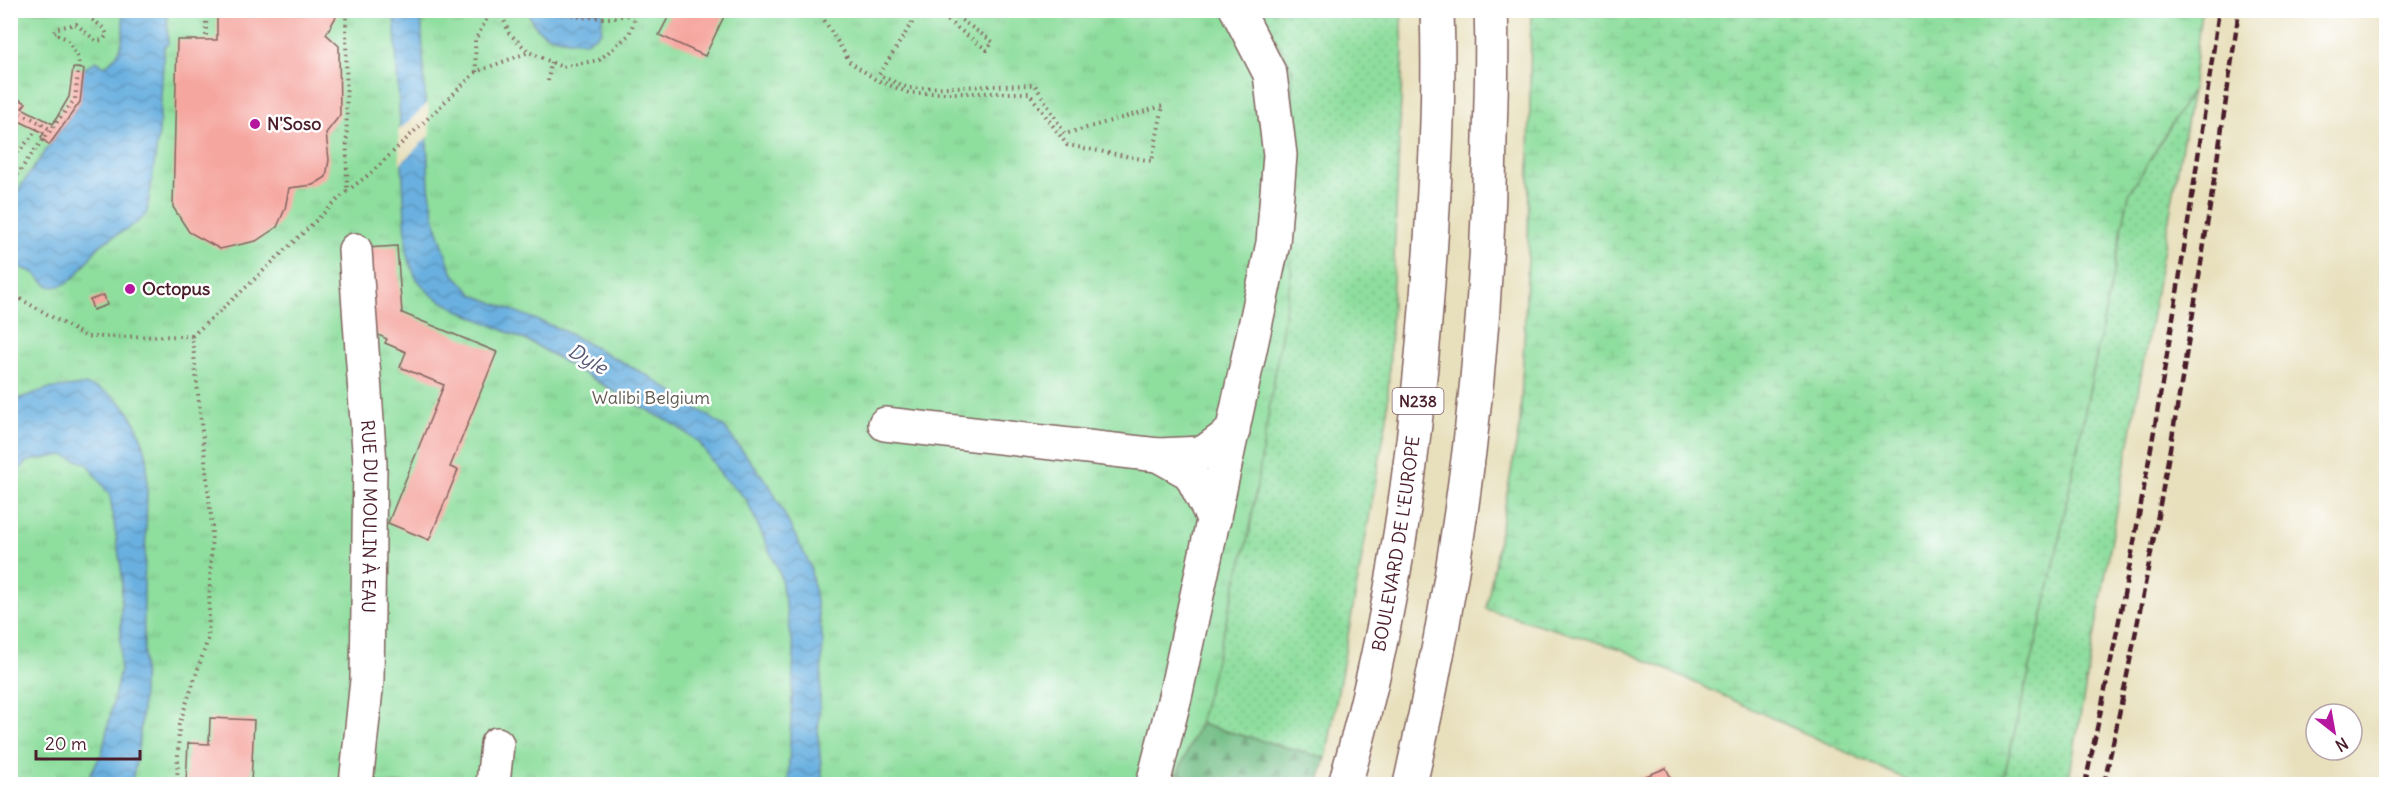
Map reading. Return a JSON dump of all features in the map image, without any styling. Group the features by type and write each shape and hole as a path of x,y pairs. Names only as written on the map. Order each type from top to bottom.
{"main road":[{"path":"1153,784 1175,697 1273,243 1280,155 1270,74 1237,10"},
{"name":"BOULEVARD DE L'EUROPE","path":"1346,784 1364,722 1396,559 1421,382 1433,212 1437,10"},
{"path":"1410,784 1455,560 1477,393 1489,222 1491,10"},
{"name":"RUE DU MOULIN À EAU","path":"355,250 370,464 367,680 356,784"},
{"path":"885,424 1158,455 1203,453 1233,430"},
{"path":"1158,455 1190,473 1214,520"},
{"path":"1420,741 1435,784"},
{"path":"493,784 497,744"}],"path":[{"path":"10,185 75,99 79,65 67,39 54,33 58,28 76,24 96,41 103,40 107,35 105,28 85,15 83,10"},
{"path":"206,10 206,39"},
{"path":"346,10 347,191"},
{"path":"476,72 475,40 492,10"},
{"path":"818,10 850,62 874,79 909,93 1029,93 1067,145 1152,161 1164,106 1065,134 1035,85 908,88 879,75 920,10"},
{"path":"933,10 987,50 993,42 947,10"},
{"path":"500,11 564,12 580,17 608,18 637,12 629,35 598,60 562,67 529,52 509,33 500,11"},
{"path":"10,293 87,337 192,336 347,191 371,173 476,72 529,52"},
{"path":"548,81 552,62"},
{"path":"22,112 52,131"},
{"path":"10,162 42,124"},
{"path":"177,784 179,725 208,639 212,526 192,336"}],"green space":[{"name":"Walibi Belgium","path":"10,11 1261,11 1292,70 1291,274 1249,534 1199,724 1173,784 11,784"},
{"path":"1261,11 1401,11 1403,52 1387,418 1326,758 1199,724 1173,784 1292,135 1292,70"},
{"path":"1531,11 2201,11 2192,90 2129,194 2049,589 2002,784 1916,784 1621,649 1486,609 1520,423 1528,255"},
{"path":"2192,90 2068,784 2002,784 2049,589 2129,194"},
{"path":"1199,724 1326,758 1318,784 1173,784"}],"water":[{"path":"122,11 167,11 168,44 164,47 159,132 147,212 139,222 101,245 72,279 57,287 48,286 33,272 18,267 11,260 11,200 80,102 84,69 96,61 105,66 117,55 123,34"},
{"name":"Dyle","path":"394,11 421,11 429,186 436,225 452,272 474,295 562,330 650,377 723,426 770,486 810,565 823,642 818,735 823,784 788,784 794,651 780,574 746,499 722,476 699,442 670,422 534,344 458,310 431,295 416,278 407,256"},
{"path":"528,11 603,11 601,32 586,42 559,39 537,28"},
{"path":"85,385 110,395 127,410 139,432 147,457 142,712 131,784 77,784 88,778 102,753 120,670 122,575 110,496 88,464 63,455 28,461 11,478 11,401 47,389"},
{"path":"10,569 17,610 11,622 10,622"}],"pier":[{"path":"428,103 430,135 400,164 398,131"}],"building":[{"name":"N'Soso","path":"217,10 340,10 326,34 339,46 340,115 326,133 329,160 326,177 313,185 289,188 285,209 277,227 256,241 220,249 189,232 173,207 177,40 217,40"},
{"path":"672,10 727,10 705,56 659,35"},
{"path":"73,68 84,69 80,102 49,145 41,137 44,133 15,119 12,125 17,128 10,139 10,94 26,103 22,108 53,124 69,97"},
{"path":"397,246 402,313 497,352 450,467 458,470 429,540 388,523 444,385 400,367 406,352 385,343 387,339 372,332 366,248"},
{"path":"104,295 107,305 93,310 90,300"},
{"path":"210,718 254,720 251,784 186,784 188,743 209,744"},
{"path":"1666,768 1674,784 1632,784 1631,782"}],"railway":[{"path":"2085,784 2143,496 2160,399 2219,10"},
{"path":"2104,784 2144,592 2179,399 2239,10"}],"place":[{"name":"N'Soso","path":"255,124"},
{"name":"Octopus","path":"130,289"}]}
